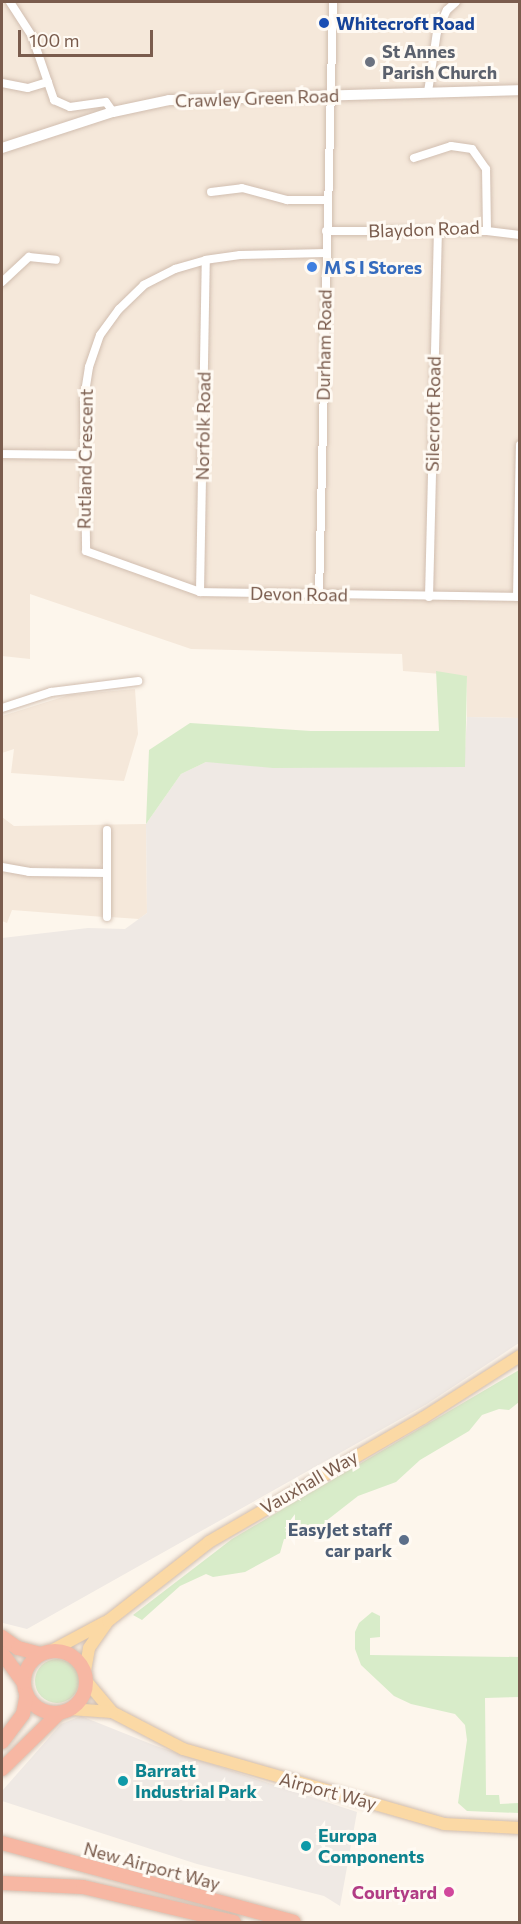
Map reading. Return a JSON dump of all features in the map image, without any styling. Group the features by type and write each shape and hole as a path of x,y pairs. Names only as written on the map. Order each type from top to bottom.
{"highway":[{"path":"2,1637 18,1648 75,1658 86,1676 82,1698 2,1769"},
{"path":"2,1653 40,1709 65,1711"},
{"path":"2,1743 23,1714 28,1666 46,1653"},
{"name":"New Airport Way","path":"2,1843 294,1923"},
{"name":"New Airport Way","path":"2,1883 83,1887 234,1923"}],"main road":[{"name":"Vauxhall Way","path":"46,1653 108,1621 217,1536 423,1418 519,1356"},
{"name":"Vauxhall Way","path":"86,1676 89,1648 108,1621"},
{"name":"Airport Way","path":"86,1676 112,1712"},
{"name":"Airport Way","path":"65,1711 112,1712 183,1749 444,1824 519,1828"}],"street":[{"path":"10,2 27,26 48,82 59,104 70,107 106,102 113,112"},
{"name":"Durham Road","path":"319,595 326,200 333,2"},
{"path":"428,92 437,32 447,10 456,2"},
{"path":"2,83 28,88 48,82"},
{"name":"Crawley Green Road","path":"2,148 113,112 169,100 519,90"},
{"name":"Blaydon Road","path":"326,231 488,231 486,169 472,149 451,146 414,158"},
{"path":"211,192 242,188 287,200 326,200"},
{"name":"Silecroft Road","path":"429,597 438,231"},
{"path":"488,231 519,235"},
{"name":"Rutland Crescent","path":"86,551 83,455 89,367 100,335 119,309 144,285 175,268 206,260 326,253"},
{"path":"2,282 29,257 56,260"},
{"name":"Norfolk Road","path":"200,592 206,260"},
{"path":"518,597 519,445"},
{"path":"2,454 83,455"},
{"name":"Devon Road","path":"86,551 200,592 518,597"},
{"path":"2,708 51,692 138,681"},
{"path":"107,830 107,917"},
{"path":"2,867 29,872 107,873"}],"shaded area":[{"path":"2,2 519,2 519,718 467,717 467,676 403,671 402,654 191,649 30,594 30,659 2,656"},
{"path":"135,689 138,734 124,781 11,773 14,749 2,753 2,716 69,695"},
{"path":"467,717 519,718 519,1343 427,1404 27,1629 3,1623 2,938 88,928 125,929 147,913 146,824 181,774 206,762 464,767"},
{"path":"2,817 14,826 146,824 147,913 139,919 110,917 111,829 104,829 104,861 100,868 20,867 2,862"},
{"path":"2,872 98,877 103,882 104,917 12,910 7,923 2,921"},
{"name":"Barratt Industrial Park","path":"81,1716 156,1746 357,1812 340,1906 324,1896 197,1864 2,1801 2,1791 61,1724"}],"green space":[{"path":"436,671 467,676 465,767 273,768 206,762 181,774 146,824 149,750 190,723 311,731 439,731"},
{"path":"519,1370 519,1402 509,1410 499,1409 482,1415 469,1431 420,1460 396,1482 358,1496 326,1521 313,1538 284,1539 280,1553 245,1572 213,1577 206,1574 180,1586 142,1620 133,1615 232,1539"},
{"path":"372,1612 380,1616 380,1637 370,1638 370,1655 519,1657 519,1697 485,1698 486,1795 499,1795 500,1804 519,1803 519,1813 467,1811 458,1803 467,1740 465,1725 455,1714 411,1704 394,1696 361,1665 355,1649 355,1632 359,1623"},
{"path":"57,1659 72,1666 79,1681 72,1696 57,1703 42,1696 35,1681 42,1666"}],"place":[{"name":"Whitecroft Road","path":"324,23"},
{"name":"St Annes Parish Church","path":"370,62"},
{"name":"M S I Stores","path":"312,267"},
{"name":"EasyJet staff car park","path":"404,1540"},
{"name":"Barratt Industrial Park","path":"123,1781"},
{"name":"Europa Components","path":"306,1846"},
{"name":"Courtyard","path":"449,1892"}]}
